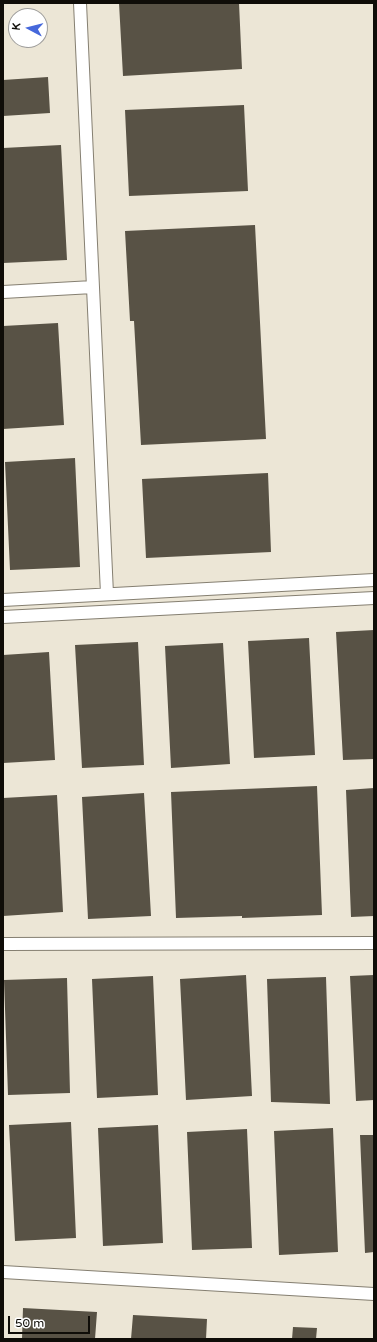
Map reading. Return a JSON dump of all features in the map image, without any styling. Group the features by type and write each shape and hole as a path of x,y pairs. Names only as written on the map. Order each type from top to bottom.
{"street":[{"path":"80,3 107,594"},
{"path":"3,292 93,287"},
{"path":"3,600 374,580"},
{"path":"3,617 374,598"},
{"path":"3,944 374,943"},
{"path":"3,1272 374,1294"}],"building":[{"path":"119,3 239,3 242,69 123,76"},
{"path":"48,77 50,113 3,116 3,80"},
{"path":"244,105 248,191 129,196 125,110"},
{"path":"61,145 67,260 3,263 3,148"},
{"path":"255,225 266,439 141,445 134,321 130,321 125,231"},
{"path":"58,323 64,425 3,429 3,326"},
{"path":"75,458 80,567 10,570 5,462"},
{"path":"268,473 271,552 146,558 142,479"},
{"path":"374,630 374,759 343,760 336,632"},
{"path":"309,638 315,755 254,758 248,641"},
{"path":"138,642 144,765 82,768 75,645"},
{"path":"223,643 230,764 171,768 165,646"},
{"path":"49,652 55,760 3,763 3,655"},
{"path":"317,786 322,915 242,918 242,916 176,918 171,792"},
{"path":"374,788 374,916 351,917 346,790"},
{"path":"144,793 151,916 88,919 82,797"},
{"path":"57,795 63,912 3,916 3,798"},
{"path":"246,975 252,1096 186,1100 180,979"},
{"path":"374,975 374,1100 356,1101 350,976"},
{"path":"153,976 158,1095 97,1098 92,979"},
{"path":"326,977 330,1104 271,1102 267,979"},
{"path":"67,978 70,1093 8,1095 4,980"},
{"path":"71,1122 76,1238 15,1241 9,1125"},
{"path":"158,1125 163,1243 103,1246 98,1128"},
{"path":"333,1128 338,1252 279,1255 274,1131"},
{"path":"247,1129 252,1248 192,1250 187,1132"},
{"path":"360,1135 374,1135 374,1252 365,1253"},
{"path":"23,1308 97,1312 95,1339 22,1339"},
{"path":"133,1315 207,1319 206,1339 131,1339"},
{"path":"293,1327 317,1328 316,1339 292,1339"}]}
